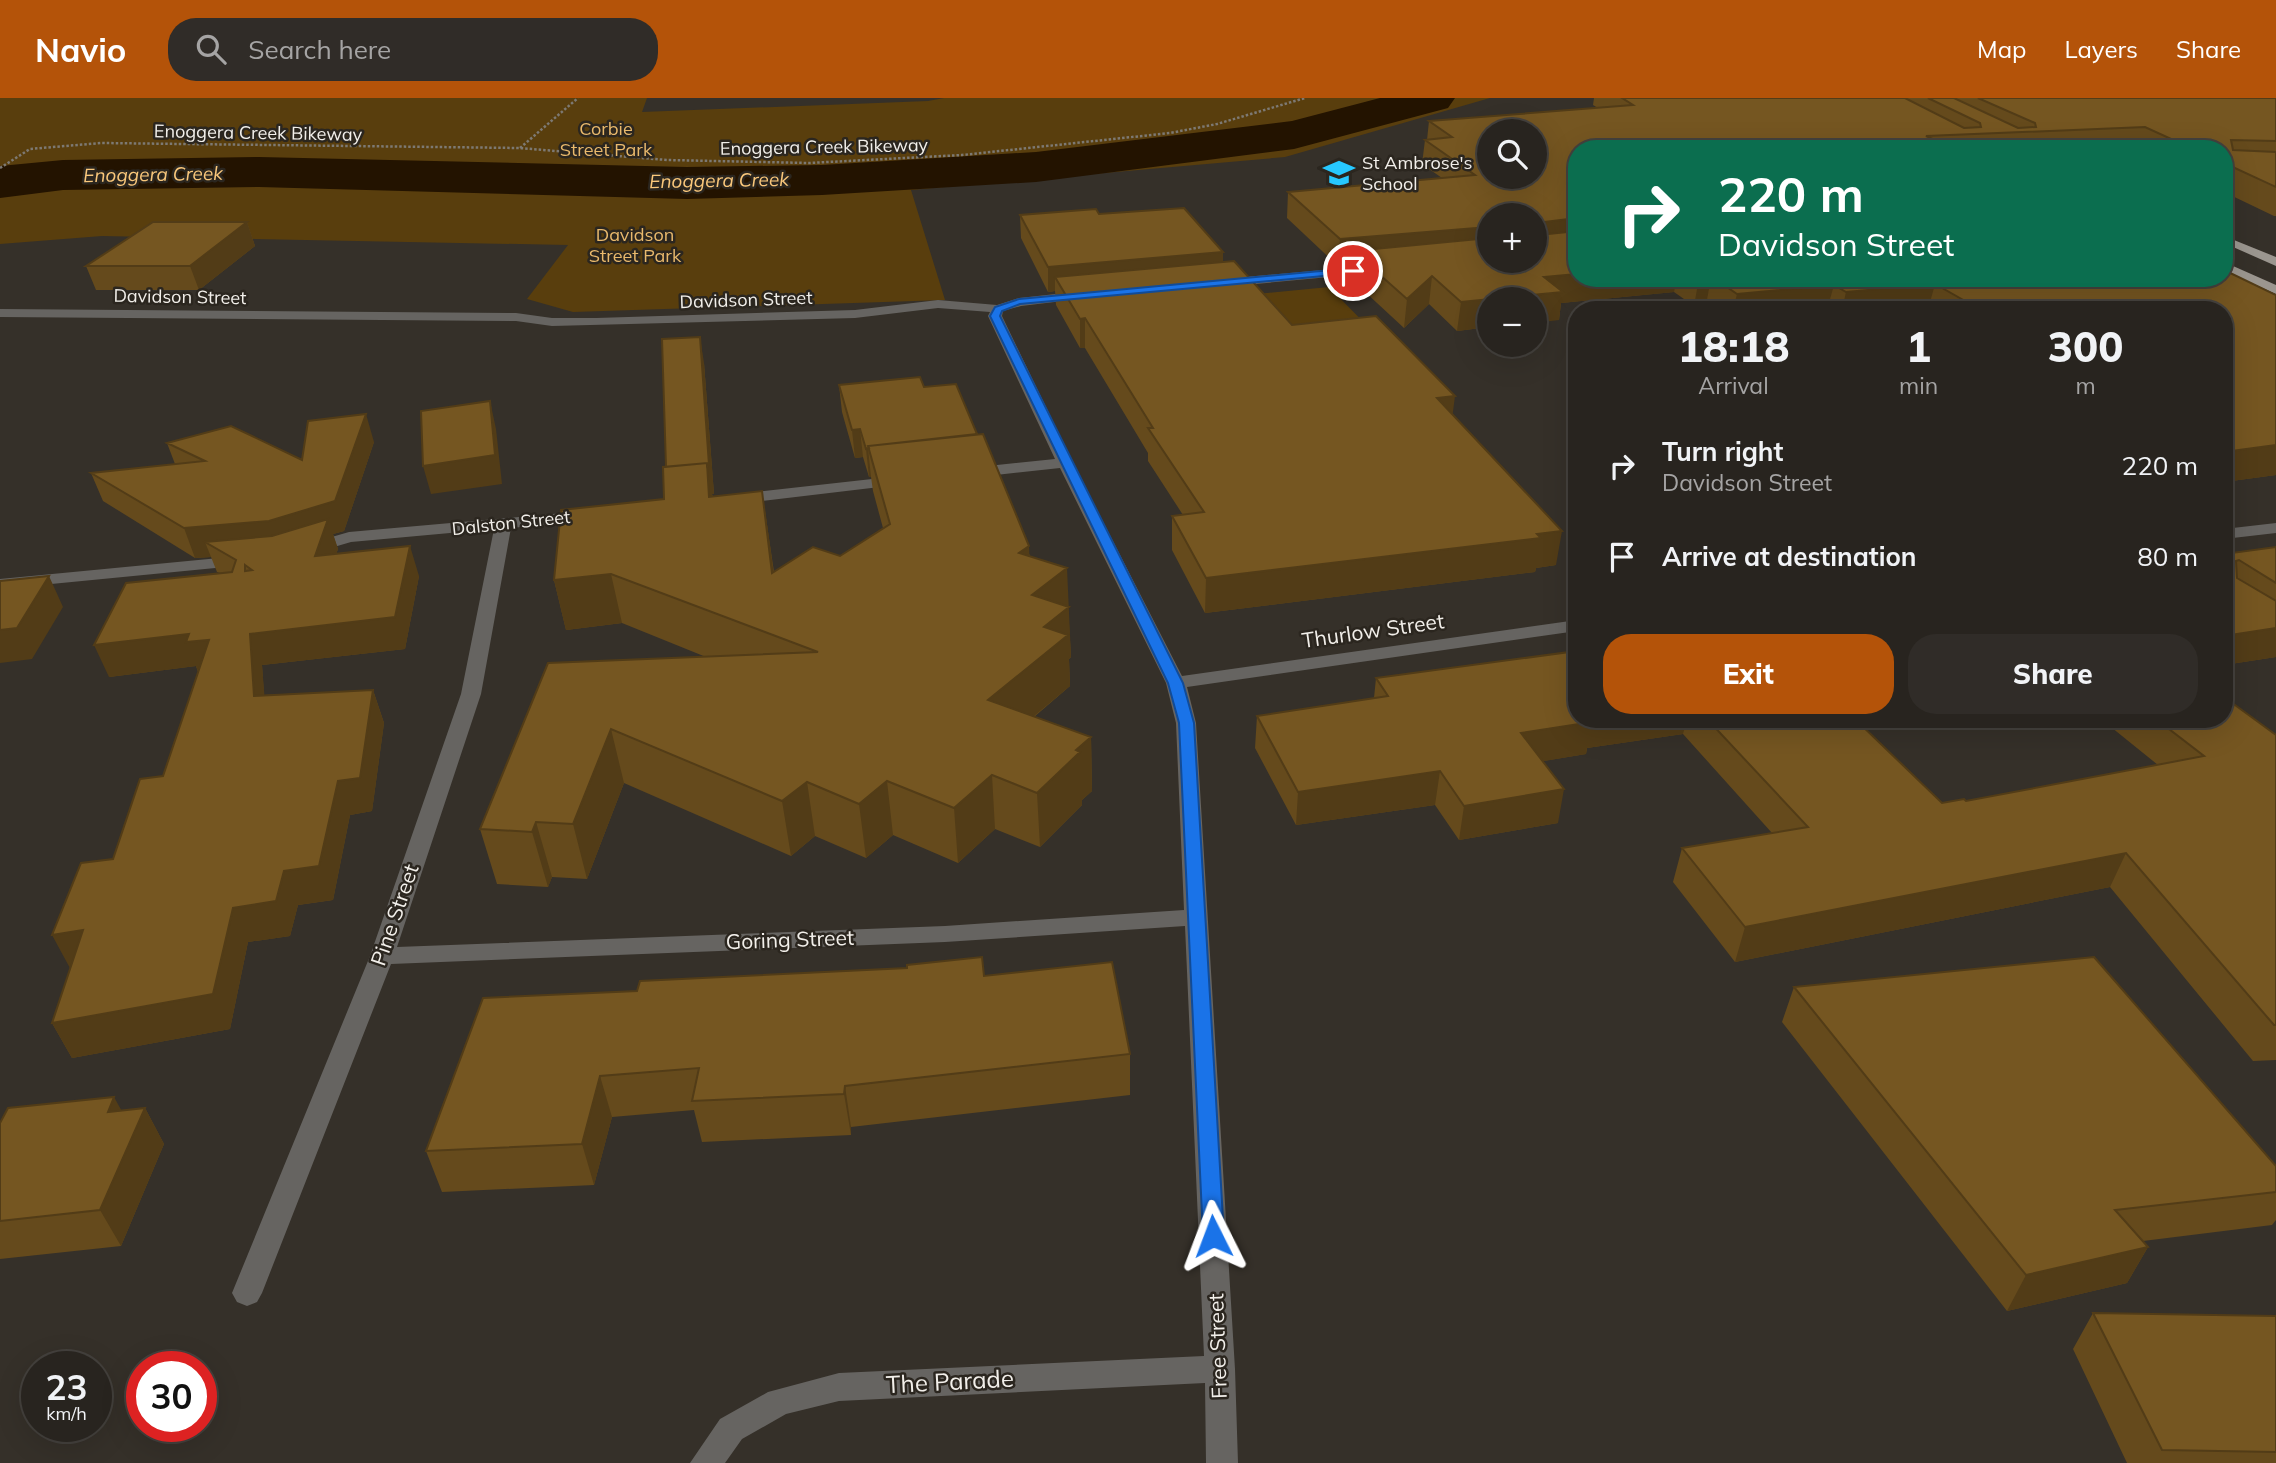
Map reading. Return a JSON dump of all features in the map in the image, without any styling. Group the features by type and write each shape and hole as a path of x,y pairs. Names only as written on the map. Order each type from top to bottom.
{"main road":[{"path":"2233,243 2276,262"},
{"path":"2233,270 2276,290"}],"street":[{"path":"1203,285 1394,268"},
{"name":"Davidson Street","path":"0,313 516,317 552,322 596,322 855,314 939,304 998,309 1019,302 1093,294"},
{"name":"Free Street","path":"998,309 995,316 1175,683 1186,723 1220,1369 1222,1463"},
{"path":"946,475 1065,463"},
{"path":"724,500 918,479"},
{"name":"Dalston Street","path":"296,554 349,537 503,525 600,514"},
{"name":"Pine Street","path":"247,1293 382,956 471,694 503,525"},
{"path":"2233,533 2276,528"},
{"path":"0,584 255,560"},
{"name":"Thurlow Street","path":"1175,683 1568,626"},
{"name":"Goring Street","path":"382,956 945,934 1197,917"},
{"name":"The Parade","path":"706,1463 731,1429 779,1402 839,1387 1220,1369"}],"path":[{"path":"519,148 578,98"},
{"name":"Enoggera Creek Bikeway","path":"6,162 30,149 102,143 519,148 735,163 809,163 962,155 1170,133 1217,124 1305,98"},
{"path":"0,162 6,162"},
{"path":"0,168 6,162"}],"green space":[{"path":"0,98 647,98 642,112 928,101 944,98 1490,98 1285,157 911,190 945,300 573,312 527,299 568,245 102,236 0,244"},
{"path":"1329,287 1383,342 1306,350 1257,294"}],"building":[{"path":"1622,98 1905,98 1964,128 1981,127 1980,123 1928,98 1954,98 2018,128 2036,127 2035,123 1978,98 2276,98 2276,141 2173,140 2145,127 1926,136 1935,140 1568,140 1568,219 1547,222 1547,203 1477,203 1477,228 1340,239 1288,192 1475,175 1425,140 1452,137 1429,121 1633,105"},
{"path":"2233,150 2276,152 2276,187 2233,167"},
{"path":"1184,208 1223,252 1048,267 1020,215 1096,209 1099,214"},
{"path":"153,222 247,222 190,266 86,266"},
{"path":"1568,232 1568,275 1544,277 1563,292 1547,294 1547,287 1477,287 1477,300 1461,302 1432,276 1407,299 1353,251 1477,239 1477,273 1547,273 1547,234"},
{"path":"1234,261 1292,325 1376,316 1455,396 1437,398 1562,531 1537,534 1541,538 1206,578 1172,516 1204,512 1148,428 1153,428 1085,318 1080,319 1055,277"},
{"path":"2233,274 2276,295 2276,445 2233,451 2233,301 1965,301 1940,287 2233,287"},
{"path":"1727,287 1812,287 1737,294"},
{"path":"1837,287 1902,287 1846,292"},
{"path":"700,337 709,465 666,467 662,339"},
{"path":"920,377 924,387 956,384 977,434 868,446 866,449 860,429 852,430 839,385"},
{"path":"490,401 495,455 423,466 421,411"},
{"path":"366,414 335,501 269,521 184,528 91,473 205,461 167,443 231,426 302,460 308,421"},
{"path":"983,434 1029,546 1019,553 1067,568 1032,595 1069,607 1044,627 1068,635 988,700 1091,737 1076,750 1080,752 1037,793 992,775 954,808 887,781 859,804 807,782 782,801 611,729 573,824 536,822 532,832 480,829 548,663 818,652 611,574 554,580 561,510 664,499 663,467 707,463 709,497 762,491 772,573 813,547 840,556 890,524 868,446"},
{"path":"328,519 315,556 410,546 395,617 250,634 254,696 373,690 360,778 338,781 319,866 284,871 276,901 233,908 213,994 52,1023 83,930 52,935 81,863 113,859 140,779 163,776 209,640 186,642 189,634 94,645 126,583 232,572 236,560 205,542 272,536"},
{"path":"2276,547 2276,583 2239,560 2236,561 2237,578 2276,601 2276,628 2233,635 2233,553"},
{"path":"49,576 17,628 0,630 0,581"},
{"path":"1568,652 1568,726 1521,733 1564,789 1464,806 1440,771 1298,792 1257,716 1388,696 1376,678"},
{"path":"2233,704 2276,735 2276,1025 2126,853 1745,927 1682,848 1808,827 1715,728 1864,728 1942,803 1964,799 1966,801 2204,756 2168,728 2233,728"},
{"path":"982,957 984,976 1112,962 1130,1054 845,1086 844,1094 692,1101 699,1068 600,1076 582,1144 426,1151 483,998 637,991 640,981 907,968 907,965"},
{"path":"2094,957 2276,1166 2276,1192 2115,1210 2148,1247 2026,1275 1794,987"},
{"path":"114,1097 108,1112 145,1108 100,1210 0,1221 0,1123 8,1108"},
{"path":"2093,1313 2276,1316 2276,1452 2162,1450"}],"waterway":[{"name":"Enoggera Creek","path":"0,182 63,175 259,172 687,183 822,180 1036,167 1294,135 1432,98"}],"place":[{"name":"St Ambrose's School","path":"1339,173"}],"route":[{"path":"1213,1236 1186,723 1175,683 995,316 998,309 1019,302 1353,271"}],"park label":[{"name":"Corbie Street Park","path":"606,139"},
{"name":"Davidson Street Park","path":"635,245"}]}
